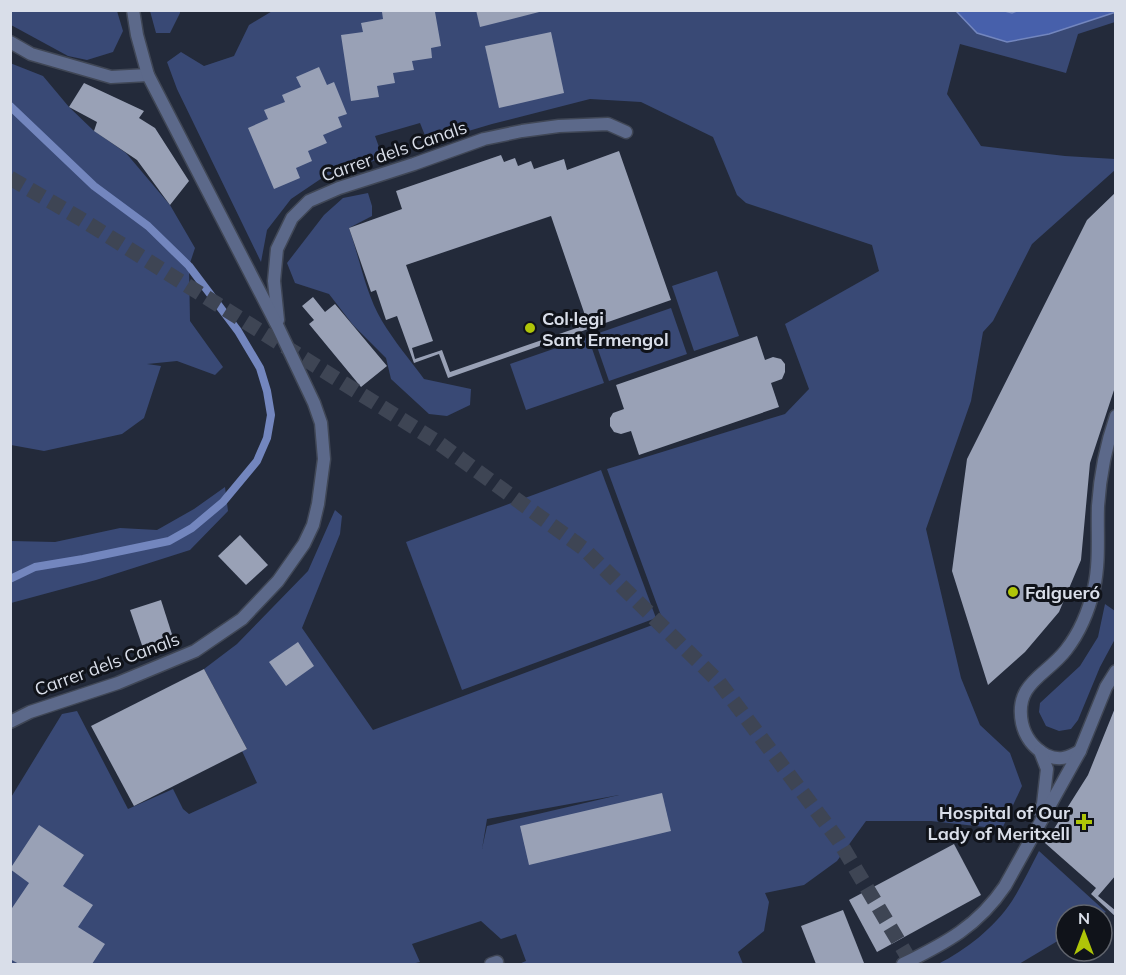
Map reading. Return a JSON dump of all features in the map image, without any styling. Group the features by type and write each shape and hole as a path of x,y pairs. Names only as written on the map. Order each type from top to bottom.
{"street":[{"name":"Carrer dels Canals","path":"10,722 30,712 118,683 195,651 242,619 278,581 304,544 313,525 318,504 324,445 321,423 314,403 278,327 148,75 133,10"},
{"path":"10,42 31,54 111,76 148,75"},
{"name":"Carrer dels Canals","path":"278,327 274,281 277,249 292,218 309,201 339,188 484,139 522,130 608,124 626,132"},
{"path":"1022,854 1043,804 1047,769 1040,751 1024,732 1020,714 1023,695 1036,677 1066,651 1085,618 1094,586 1098,505 1104,461 1116,416"},
{"path":"903,964 944,944 992,905 1080,751 1106,687 1116,671"},
{"path":"1040,751 1053,758 1068,758 1080,751"}],"shaded area":[{"path":"11,10 117,11 123,31 113,52 87,60 68,56 11,25"},
{"path":"274,10 1115,11 1115,22 1078,34 1066,73 960,44 947,94 981,146 1065,156 1115,159 1115,170 1032,244 993,321 983,332 971,401 926,529 961,678 980,725 1010,753 1022,786 1002,829 931,821 866,821 837,861 804,885 765,893 769,902 764,931 738,952 743,964 519,964 526,961 516,934 501,939 481,921 412,944 420,962 411,964 11,964 10,799 62,714 77,711 128,809 173,789 183,809 189,814 257,783 242,751 247,749 204,669 237,644 308,571 335,510 342,516 340,534 302,628 373,730 663,621 607,469 785,414 809,389 785,324 879,271 872,245 746,203 737,195 713,137 641,102 590,99 428,143 420,123 375,136 383,158 325,176 291,199 267,230 261,262 177,89 167,62 181,52 204,66 234,56 249,25","holes":["619,795 487,826 482,849 487,819"]},
{"path":"1001,10 1012,13 1019,10 1115,10 1116,12 1049,34 1007,42 977,33 956,11"},
{"path":"150,11 180,11 180,13 170,33 156,33"},
{"path":"10,63 43,76 69,107 93,130 126,153 170,205 195,248 189,266 190,321 223,367 215,375 177,361 147,364 161,366 144,418 122,434 44,451 11,445"},
{"path":"368,193 372,216 349,228 367,287 382,321 424,379 471,389 470,405 447,416 429,414 391,379 386,358 353,325 329,294 295,283 287,263 324,215 343,198"},
{"path":"717,271 739,336 694,351 672,286"},
{"path":"671,308 687,354 609,381 593,335"},
{"path":"588,337 604,383 526,410 510,364"},
{"path":"601,470 656,618 462,690 406,542"},
{"path":"225,487 228,511 190,550 96,580 11,603 11,541 55,542 120,528 157,530 194,509"},
{"path":"1105,604 1115,611 1115,639 1100,667 1078,720 1071,729 1059,731 1046,726 1039,712 1040,703 1080,666 1098,637"},
{"path":"1039,851 1096,903 1054,903 1054,943 1019,964 938,964 969,945 988,929 1005,911 1023,883"}],"building":[{"path":"394,10 435,12 441,46 431,48 432,58 412,61 414,70 393,73 395,83 377,86 379,97 351,101 341,35 363,32 361,23 383,19 382,12"},
{"path":"476,10 543,10 543,11 480,27"},
{"path":"551,32 564,93 499,108 485,46"},
{"path":"319,67 327,85 334,82 347,114 338,117 342,127 323,135 327,143 308,151 312,161 296,168 300,178 274,189 248,128 268,119 264,110 285,102 282,95 301,87 296,77"},
{"path":"84,83 144,111 139,118 155,128 189,181 170,205 137,160 94,131 97,122 69,107"},
{"path":"619,151 671,300 448,378 439,354 414,363 397,316 386,320 376,290 371,292 349,228 402,209 396,191 501,155 504,162 515,158 518,166 531,161 534,169 564,159 567,170","holes":["551,216 588,324 450,372 442,350 415,359 412,348 433,341 406,265"]},
{"path":"1116,192 1116,384 1090,463 1081,560 1059,612 1025,652 988,685 952,571 967,459 1087,220"},
{"path":"313,297 325,312 335,304 387,366 361,387 309,324 314,320 302,306"},
{"path":"757,336 765,360 773,357 781,359 785,364 782,379 771,383 779,407 639,455 631,431 621,434 614,432 610,426 613,413 624,409 616,385"},
{"path":"240,535 268,565 246,585 218,556"},
{"path":"161,600 176,647 146,657 130,610"},
{"path":"298,642 314,666 286,686 269,662"},
{"path":"204,669 247,749 134,806 91,726"},
{"name":"Hospital of Our Lady of Meritxell","path":"1115,708 1116,875 1098,896 1106,903 1101,903 1091,894 1096,888 1045,843 1088,775"},
{"path":"662,793 671,831 529,865 520,826"},
{"path":"39,825 84,855 63,886 93,905 78,927 105,944 92,964 19,964 10,959 10,911 29,883 10,869"},
{"path":"954,844 981,895 877,952 849,900"},
{"path":"843,910 864,963 816,964 801,926"}],"waterway":[{"path":"10,106 94,186 148,226 189,266 238,331 260,368 271,415 267,438 257,461 223,502 192,528 169,541 35,567 10,579"}],"tunnel":[{"path":"10,178 81,219 436,441 583,548 719,682 839,841 912,964"}],"place":[{"name":"Col·legi Sant Ermengol","path":"530,328"},
{"name":"Falgueró","path":"1013,592"},
{"name":"Hospital of Our Lady of Meritxell","path":"1084,822"}]}
